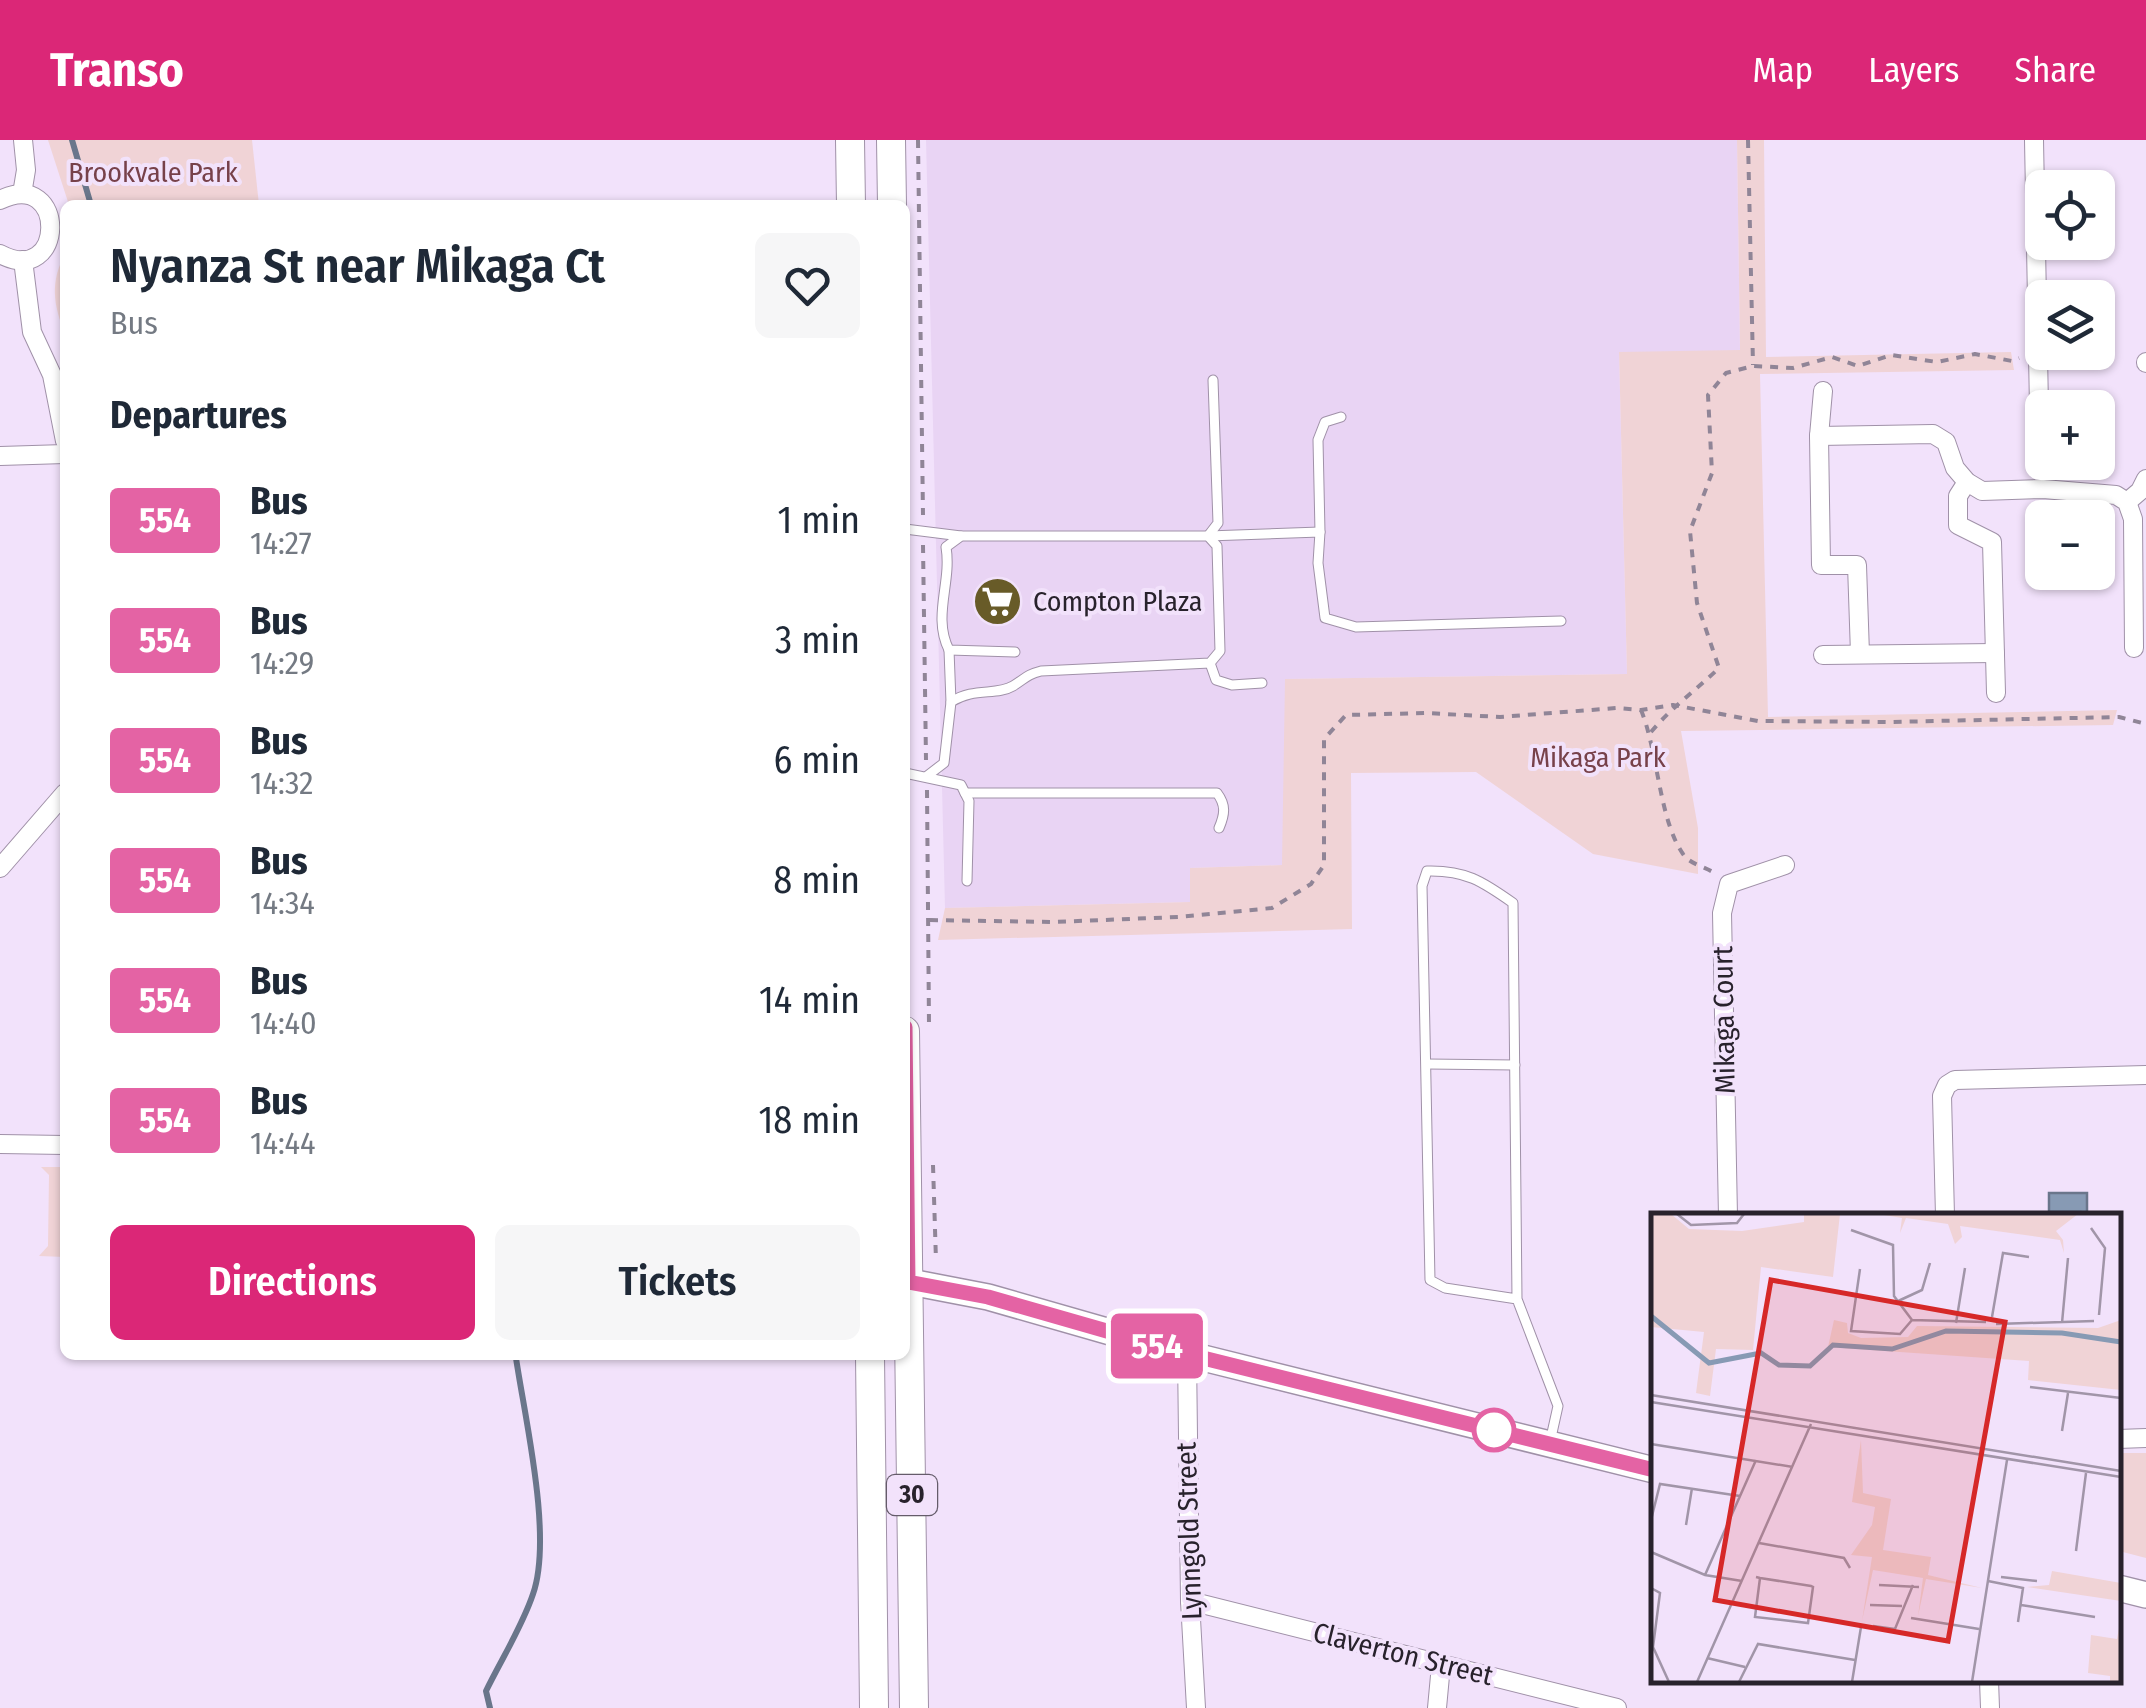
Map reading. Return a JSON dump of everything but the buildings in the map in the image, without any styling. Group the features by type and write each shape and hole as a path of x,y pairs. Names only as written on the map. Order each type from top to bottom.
{"main road":[{"path":"850,140 851,200"},
{"path":"891,140 892,200"},
{"name":"30","path":"910,1206 917,1028"},
{"name":"30","path":"870,1360 874,1708"},
{"name":"30","path":"908,1360 914,1708"}],"street":[{"path":"22,194 26,170 23,140"},
{"path":"2034,140 2037,280"},
{"path":"0,200 22,194 42,203 52,222 52,232 42,251 23,260 0,254"},
{"path":"23,260 32,332 52,375 60,416"},
{"path":"1822,391 1822,565 1857,565 1860,654"},
{"path":"1819,436 1933,434 1946,442 1955,468 1967,482 1982,491 2043,489 2116,495 2127,502 2133,519 2134,648"},
{"path":"0,456 60,454"},
{"path":"2127,502 2140,491 2146,479"},
{"path":"1967,482 1958,496 1958,525 1992,542 1996,693"},
{"path":"1823,655 1995,652"},
{"path":"0,868 60,799"},
{"path":"1729,884 1784,865"},
{"name":"Mikaga Court","path":"1728,1213 1722,913 1729,884"},
{"path":"1945,1213 1942,1096 1954,1080 2146,1075"},
{"path":"0,1144 60,1145"},
{"path":"910,1283 988,1297 1187,1354 1651,1469"},
{"name":"Lynngold Street","path":"1187,1354 1190,1601 1196,1708"},
{"path":"2121,1439 2146,1438"},
{"path":"2121,1589 2146,1595"},
{"name":"Claverton Street","path":"1190,1601 1617,1708"},
{"path":"1437,1708 1436,1690 1442,1665"},
{"path":"1989,1683 1990,1708"}],"lane":[{"path":"1208,536 1218,523 1213,380"},
{"path":"1341,417 1325,422 1318,440 1318,564 1325,618 1356,627 1562,621"},
{"path":"910,530 961,536 1320,532"},
{"path":"927,776 944,762 951,702 949,650 940,614 949,568 946,548 961,536"},
{"path":"1208,536 1217,546 1220,651 1210,664"},
{"path":"949,650 1015,652"},
{"path":"1210,664 1216,680 1232,686 1262,683"},
{"path":"951,702 966,692 1012,687 1024,675 1041,671 1210,664"},
{"path":"910,774 961,784 969,800 967,882"},
{"path":"966,794 1217,792 1223,801 1224,816 1219,828"},
{"path":"1517,1299 1445,1288 1430,1280 1422,886 1426,871 1455,870 1513,903 1517,1299 1558,1406 1549,1444"},
{"path":"1427,1064 1515,1066"}],"path":[{"path":"917,1028 930,920 918,140"},
{"path":"1748,140 1753,366"},
{"path":"930,920 1052,922 1178,917 1272,908 1310,884 1324,865 1324,739 1346,716 1426,713 1500,717 1673,705 1689,696 1719,668 1697,604 1690,531 1712,473 1708,395 1726,373 1753,366 1793,368 1832,357 1858,366 1891,355 1937,362 1975,354 2012,361 2025,356"},
{"path":"1673,705 1758,722 2120,717 2146,724"},
{"path":"1650,732 1673,705"},
{"path":"1642,710 1684,858 1710,869 1729,884"},
{"path":"932,1154 936,1261"}],"shaded area":[{"path":"926,140 1737,140 1740,351 1619,353 1627,674 1286,679 1283,865 1190,868 1191,902 945,908"}],"green space":[{"name":"Brookvale Park","path":"48,140 252,140 258,200 67,200"},
{"name":"Mikaga Park","path":"1737,140 1764,140 1766,357 2011,352 2014,370 1760,374 1768,717 2117,710 2113,725 1681,731 1698,828 1698,874 1593,854 1476,772 1351,773 1352,929 938,940 945,908 1190,902 1190,868 1282,865 1285,679 1627,674 1619,352 1740,350"},
{"path":"60,266 60,319 55,293"},
{"path":"41,1167 60,1167 60,1257 39,1256 48,1246 49,1175"},
{"path":"2121,1453 2146,1453 2146,1558 2121,1552"}],"water":[{"path":"2049,1193 2087,1193 2087,1213 2049,1212"}],"waterway":[{"path":"72,140 90,200"},
{"path":"490,1708 486,1691 523,1619 538,1570 539,1510 516,1360"}],"bus line":[{"name":"554","path":"910,1282 949,1287 1187,1354 1651,1469"}],"place":[{"name":"Compton Plaza","path":"998,601"}]}
